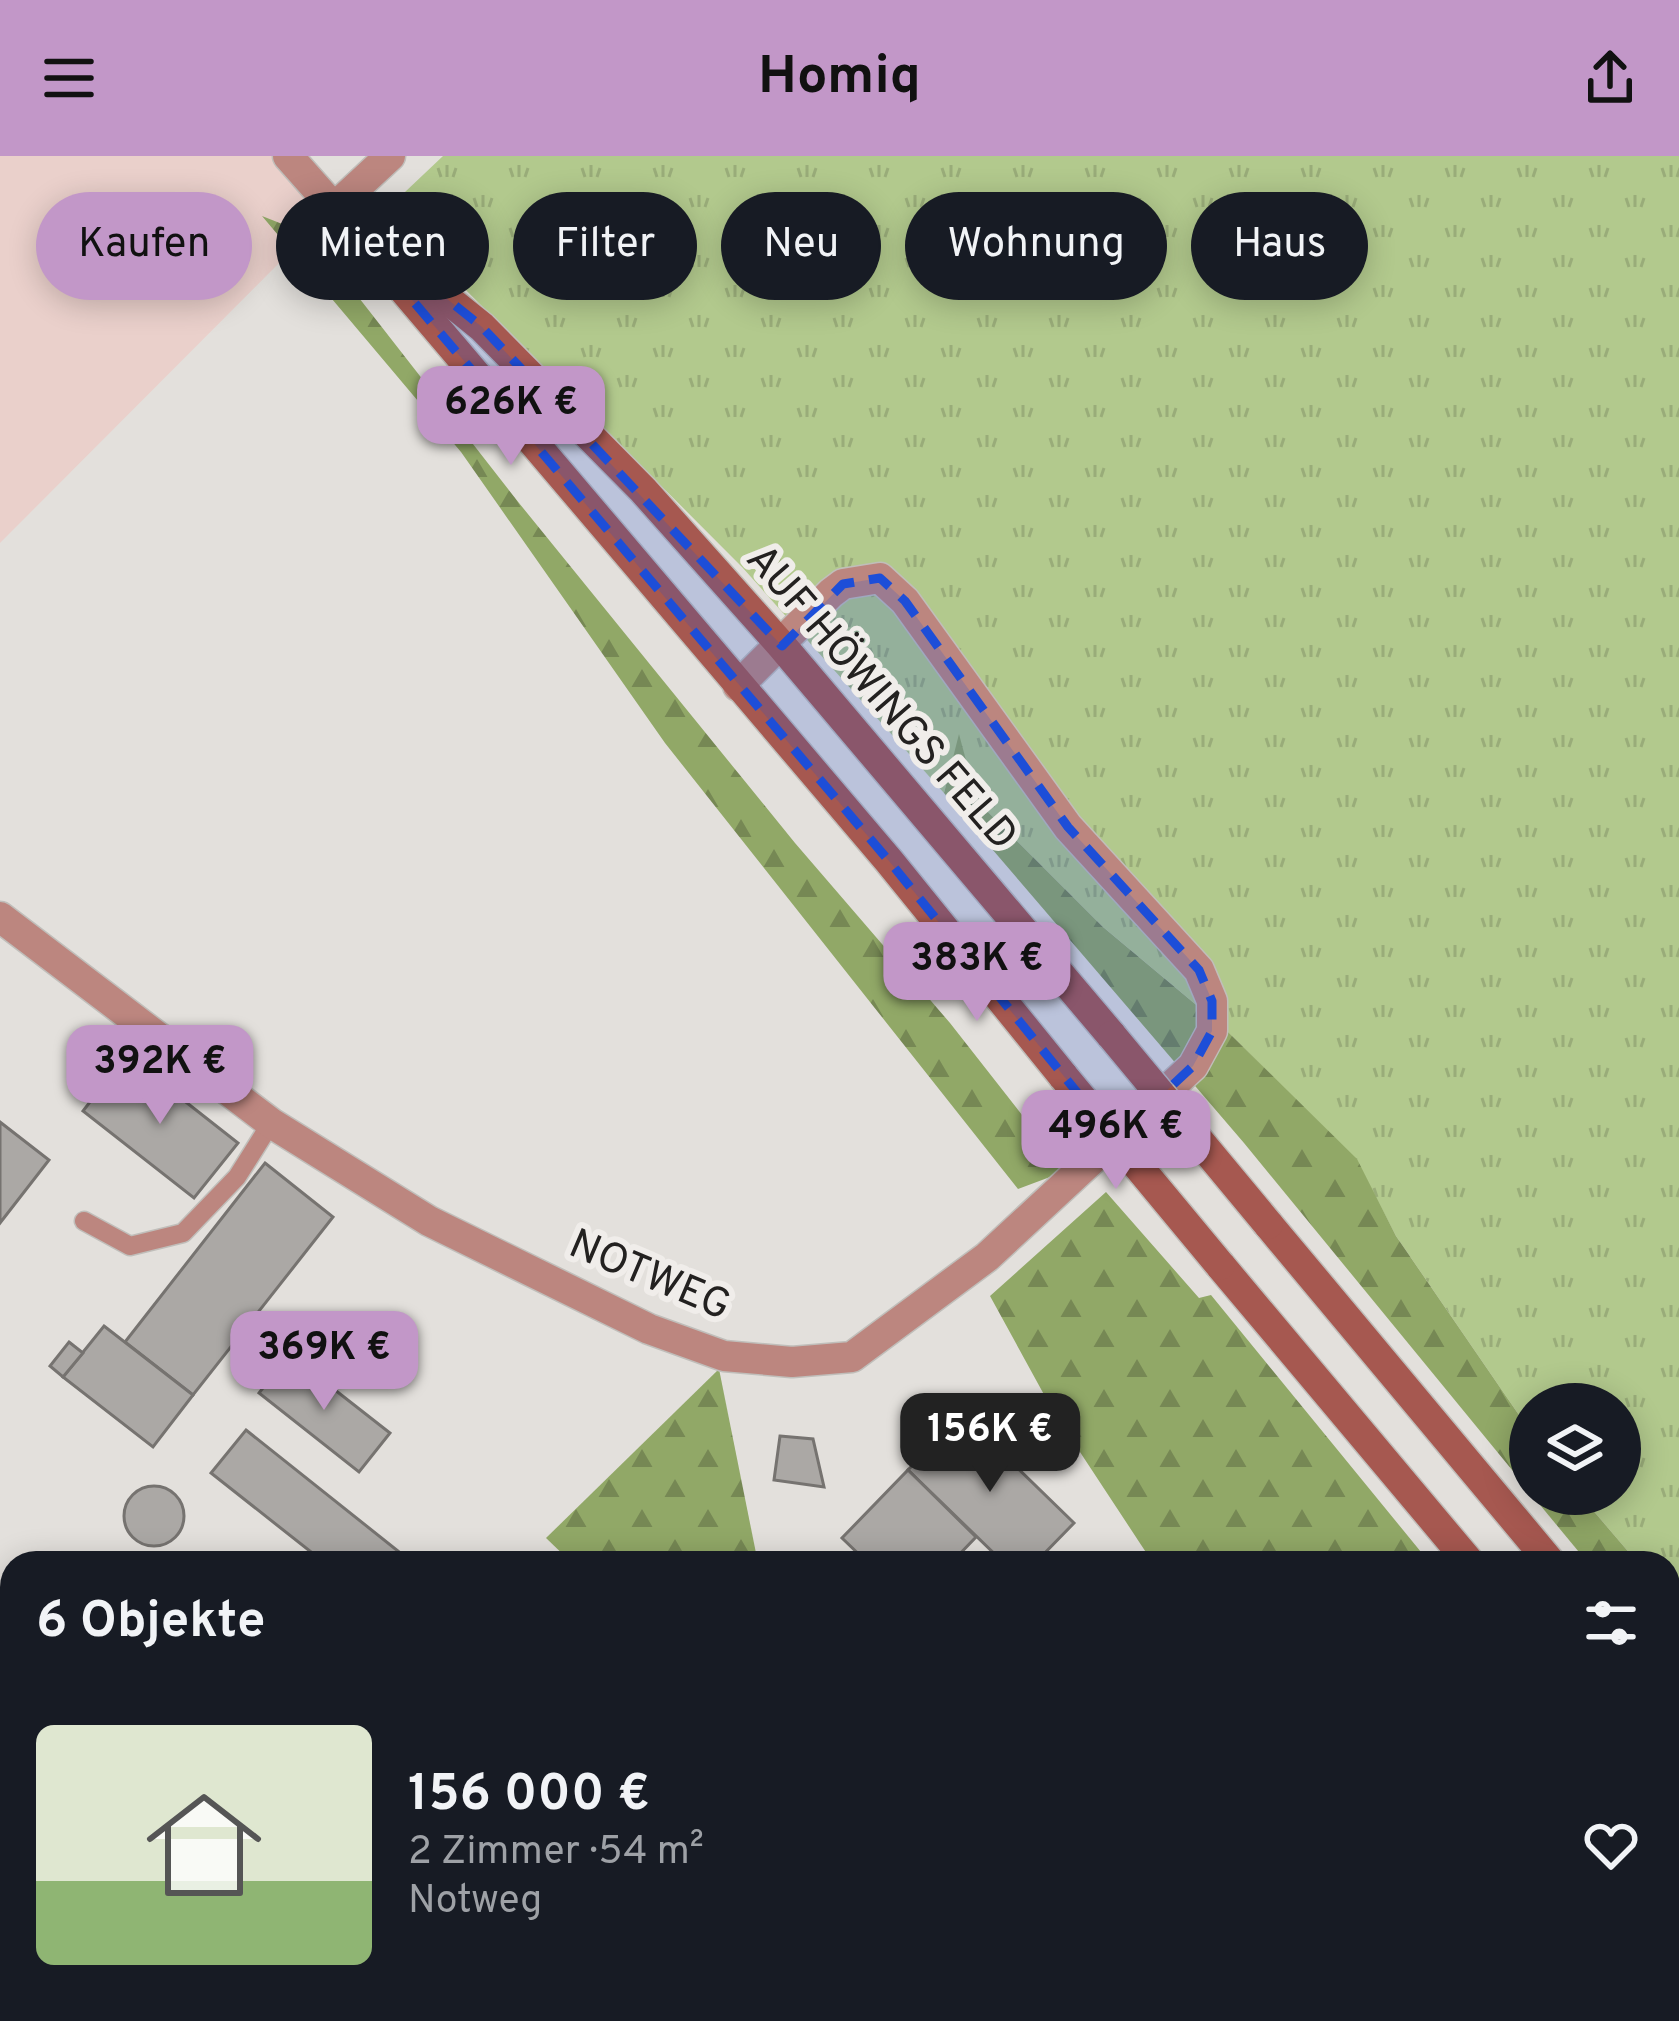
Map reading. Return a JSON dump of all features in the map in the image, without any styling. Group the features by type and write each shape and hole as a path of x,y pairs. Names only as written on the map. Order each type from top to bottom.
{"main road":[{"name":"AUF HÖWINGS FELD","path":"412,300 889,861 1460,1551"},
{"name":"AUF HÖWINGS FELD","path":"449,300 482,326 644,490 782,646 1541,1551"}],"street":[{"name":"AUF HÖWINGS FELD","path":"288,156 320,192"},
{"path":"351,192 390,156"},
{"name":"NOTWEG","path":"0,917 271,1123 429,1221 649,1329 724,1356 792,1362 852,1357 987,1257 1193,1066 1212,1031 1212,1001 1199,970 1067,827 905,601 880,578 843,584 738,686"}],"lane":[{"path":"84,1222 130,1246 183,1233 237,1177 271,1123"}],"highlighted area":[{"path":"334,208 482,327 782,646 843,584 880,578 905,601 1068,827 1199,970 1212,1001 1212,1031 1193,1066 1115,1139 889,861"}],"shaded area":[{"path":"0,156 290,156 320,192 276,192 276,266 252,290 252,192 36,192 36,300 242,300 0,543"}],"green space":[{"path":"443,156 1679,156 1679,1551 1628,1551 1597,1515 1641,1515 1641,1383 1509,1383 1509,1400 1396,1236 1356,1159 1225,1029 1103,927 977,801 959,737 944,793 742,567 476,300 489,300 489,192 405,192"},
{"path":"333,300 361,300 519,503 795,843 950,1023 1066,1171 1018,1189 665,743 461,452"},
{"path":"959,734 977,801 1103,927 1225,1029 1357,1159 1396,1236 1509,1400 1509,1466 1244,1143 944,793"},
{"path":"1106,1192 1199,1298 1211,1295 1420,1551 1145,1551 1053,1411 990,1296"},
{"path":"719,1369 756,1551 560,1551 546,1538"},
{"path":"1548,1515 1597,1515 1628,1551 1578,1551"}],"building":[{"path":"126,1055 238,1143 194,1198 83,1111"},
{"path":"0,1122 49,1160 0,1223"},
{"path":"265,1163 333,1217 193,1395 125,1342"},
{"path":"104,1326 193,1395 153,1447 63,1377"},
{"path":"69,1342 83,1353 63,1377 50,1366"},
{"path":"289,1354 390,1433 359,1472 259,1393"},
{"path":"962,1414 1074,1523 1047,1551 992,1551 908,1470"},
{"path":"246,1430 398,1551 310,1551 211,1473"},
{"path":"780,1436 813,1439 824,1487 774,1480"},
{"path":"908,1470 976,1537 963,1551 856,1551 842,1538"},
{"path":"154,1486 175,1495 184,1516 175,1537 154,1546 133,1537 124,1516 133,1495"}]}
